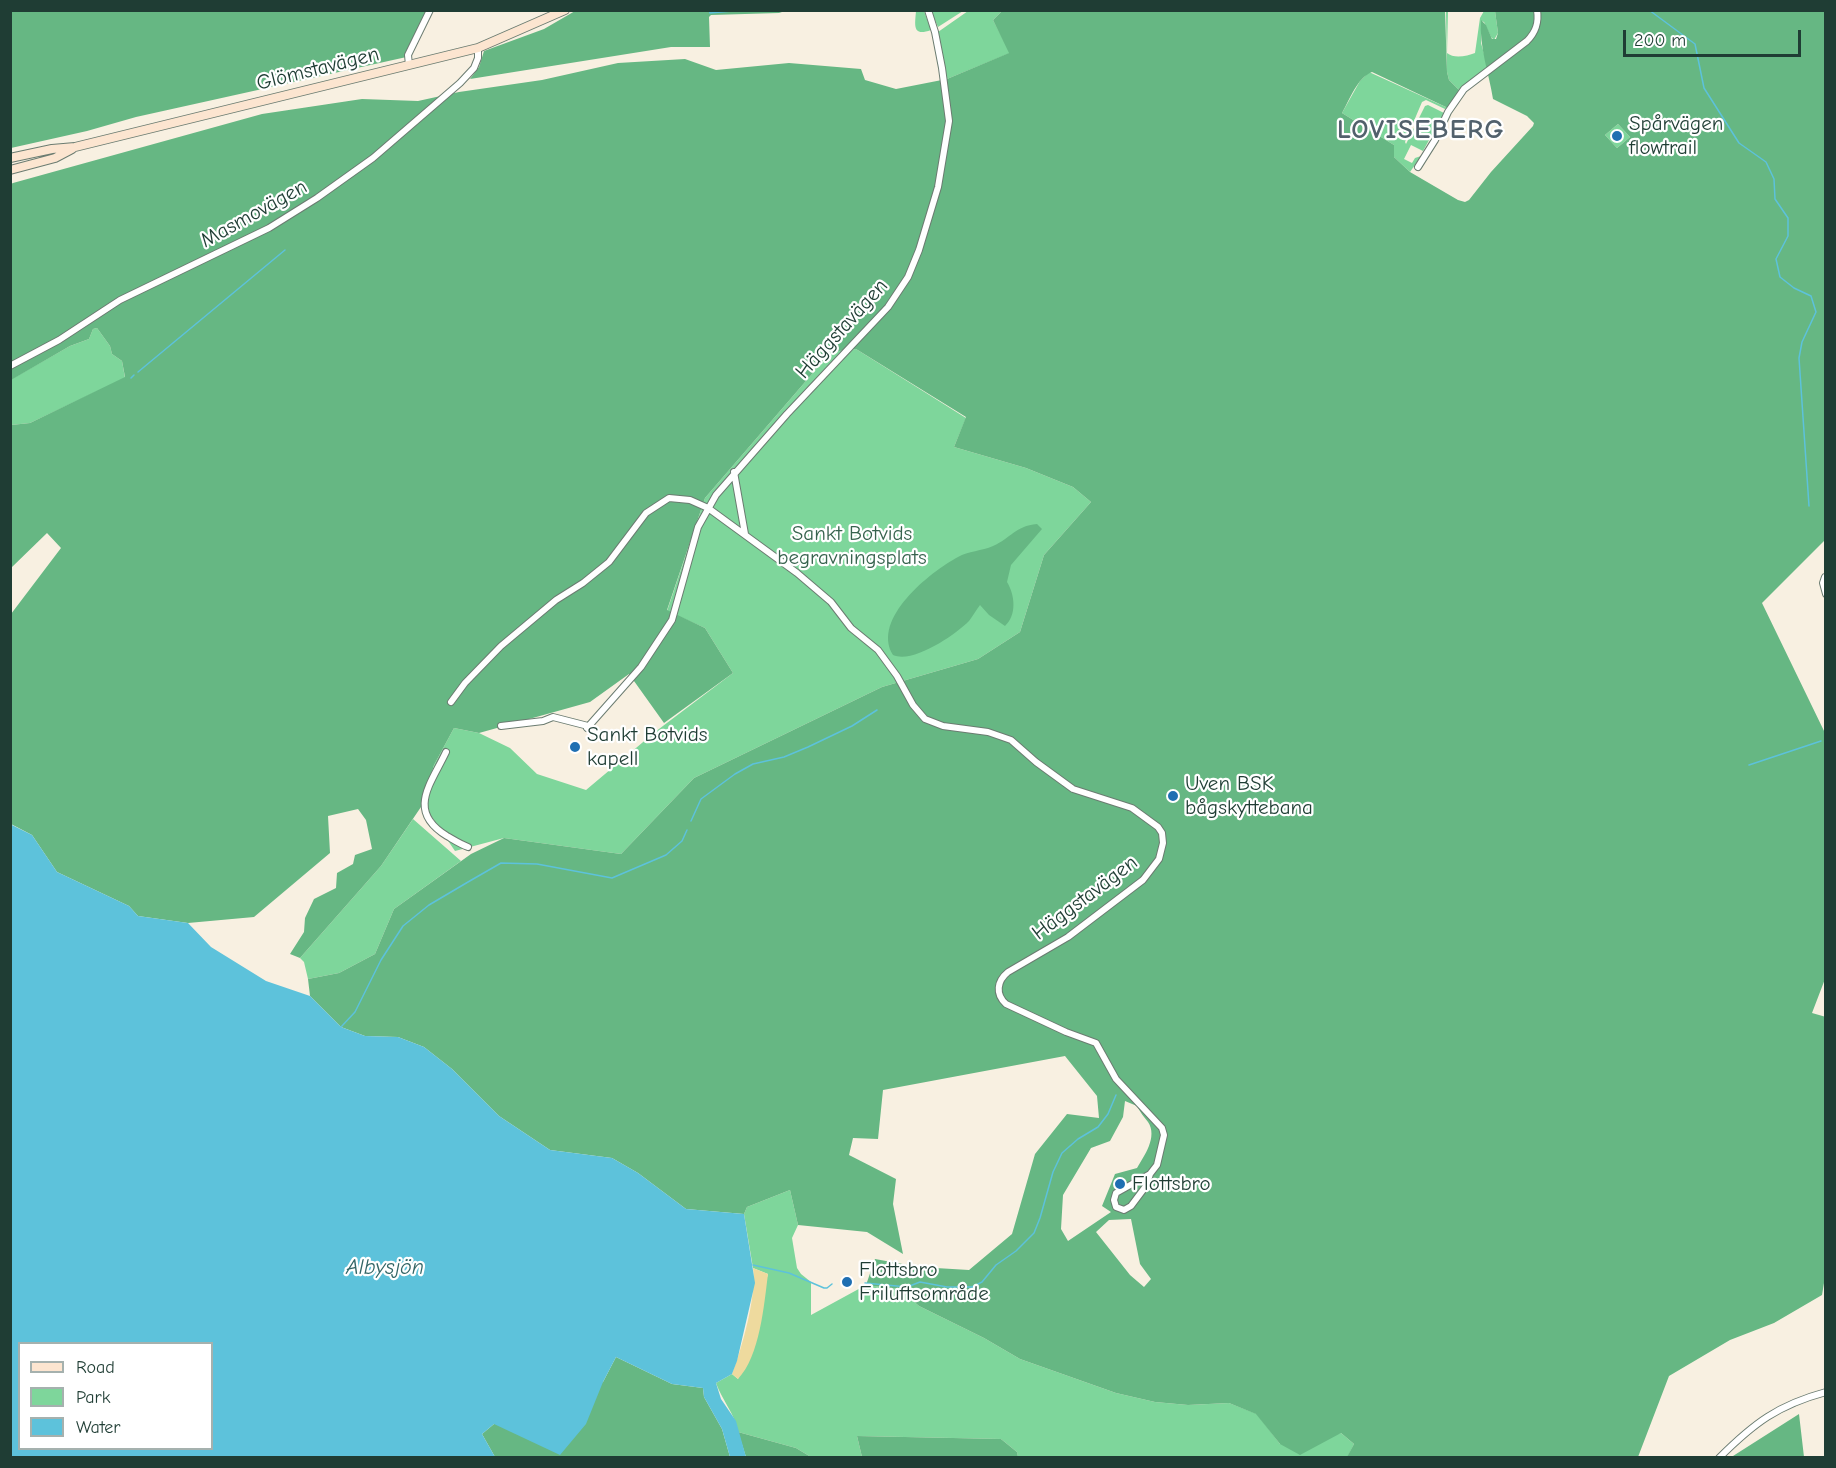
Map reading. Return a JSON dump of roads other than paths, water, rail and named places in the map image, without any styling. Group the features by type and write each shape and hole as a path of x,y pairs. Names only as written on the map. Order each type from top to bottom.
{"main road":[{"name":"Glömstavägen","path":"75,147 478,48 565,10"},
{"path":"13,159 52,149 75,147"},
{"path":"10,170 56,158 75,147"}],"street":[{"path":"409,65 408,55 430,10"},
{"name":"Häggstavägen","path":"501,726 553,717 588,727 641,667 672,620 698,527 708,508 734,472 888,307 903,287 914,266 938,187 949,121 942,68 933,23 928,10"},
{"path":"1418,167 1435,140 1451,107 1464,89 1527,41 1535,32 1538,22 1537,10"},
{"name":"Masmovägen","path":"10,366 59,340 120,300 269,228 327,192 373,158 463,81 475,65 478,48"},
{"path":"734,472 745,534"},
{"path":"451,702 465,683 501,646 556,600 584,583 609,562 646,513 669,498 690,500 708,508"},
{"name":"Häggstavägen","path":"708,508 797,573 831,602 850,628 878,650 897,676 912,705 925,718 943,726 988,732 1011,740 1072,789 1132,808 1158,827 1162,833 1159,860 1143,880 1068,937 1008,972 1000,980 998,986 999,993 1006,1004 1066,1032 1096,1043 1116,1078 1162,1128 1163,1143 1157,1165 1150,1174"},
{"path":"1826,577 1823,583 1826,594"},
{"path":"446,752 430,783 424,807 425,812 429,822 435,828 468,847"},
{"path":"1150,1174 1139,1197 1131,1206 1124,1210 1116,1207 1114,1200 1116,1193 1150,1174"},
{"path":"1719,1458 1761,1420 1786,1405 1826,1392"}],"water":[{"name":"Albysjön","path":"10,824 32,835 57,872 129,906 138,916 188,923 211,947 266,981 310,996 341,1027 365,1036 398,1037 424,1047 452,1069 499,1116 550,1150 612,1158 638,1173 686,1209 744,1214 755,1283 732,1374 716,1383 721,1399 736,1421 746,1457 730,1457 722,1429 704,1397 703,1388 672,1384 616,1357 586,1424 560,1455 494,1424 482,1434 495,1457 11,1457"}],"waterway":[{"path":"709,10 710,13 743,10"},
{"path":"1649,10 1695,44 1704,88 1739,143 1766,162 1774,179 1775,199 1788,218 1788,236 1776,259 1780,277 1794,288 1811,296 1816,312 1802,342 1799,358 1809,506"},
{"path":"138,372 285,250"},
{"path":"131,378 134,375"},
{"path":"691,821 701,799 735,774 753,764 784,757 808,747 852,726 877,710"},
{"path":"1749,765 1821,741"},
{"path":"341,1027 355,1012 381,960 403,926 429,905 501,863 537,864 612,878 666,855 682,841 687,830"},
{"path":"865,1283 907,1287 920,1282 947,1287 972,1287 982,1282 996,1265 1016,1251 1034,1233 1053,1172 1062,1153 1078,1139 1098,1127 1108,1114 1116,1095"},
{"path":"753,1265 789,1273 824,1288 832,1284"}],"place":[{"name":"Spårvägen flowtrail","path":"1617,136"},
{"name":"Sankt Botvids kapell","path":"575,747"},
{"name":"Uven BSK bågskyttebana","path":"1173,796"},
{"name":"Flottsbro","path":"1120,1184"},
{"name":"Flottsbro Friluftsområde","path":"847,1282"}],"district":[{"name":"LOVISEBERG","path":"1421,130"}],"park label":[{"name":"Sankt Botvids begravningsplats","path":"852,546"}]}
